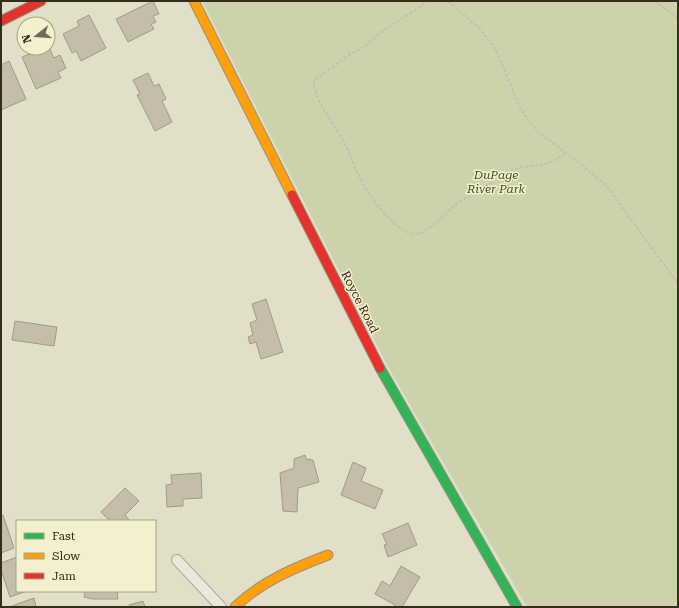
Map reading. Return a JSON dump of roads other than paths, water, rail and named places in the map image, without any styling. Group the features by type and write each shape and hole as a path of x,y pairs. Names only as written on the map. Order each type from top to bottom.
{"street":[{"path":"1,21 41,1"},
{"name":"Royce Road","path":"194,1 380,368 517,607"},
{"path":"235,607 256,588 283,572 328,555"},
{"path":"177,560 205,592 221,607"}],"park label":[{"name":"DuPage River Park","path":"496,182"}]}
